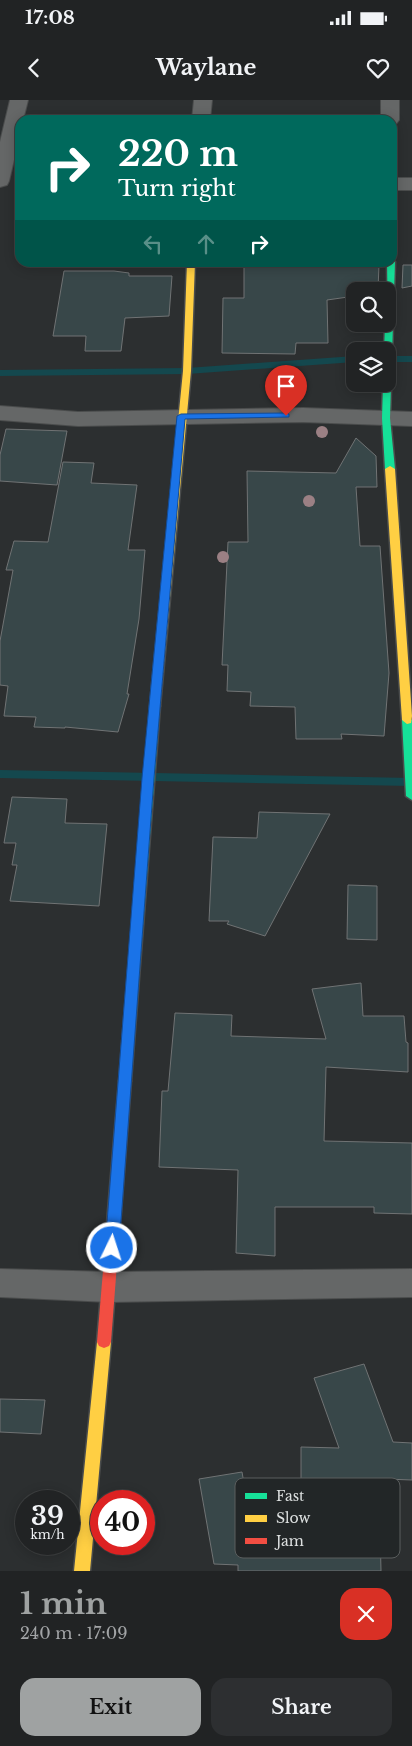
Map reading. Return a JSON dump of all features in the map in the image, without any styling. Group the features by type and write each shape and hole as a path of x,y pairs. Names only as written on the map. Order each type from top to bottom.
{"street":[{"path":"16,115 19,100"},
{"path":"202,115 203,100"},
{"path":"390,100 390,115"},
{"path":"5,175 15,121"},
{"path":"397,184 412,184"},
{"path":"82,1571 109,1287 148,778 181,416 187,371 191,267"},
{"path":"391,267 386,418 412,796"},
{"path":"0,413 78,419 303,415 412,419"},
{"path":"0,1283 109,1287 412,1282"}],"building":[{"path":"403,265 412,265 412,286 402,288"},
{"path":"244,267 379,267 378,282 346,282 346,297 327,300 328,343 296,343 295,354 222,353 223,298 244,298"},
{"path":"64,271 114,271 129,273 129,276 172,276 169,316 125,318 121,351 85,351 86,336 53,336"},
{"path":"6,429 67,431 57,485 0,481 0,455"},
{"path":"356,438 376,456 377,487 356,487 360,546 380,546 389,673 384,736 341,734 342,739 296,739 295,707 250,706 251,692 227,691 228,665 222,665 228,542 248,542 247,471 336,473"},
{"path":"63,462 94,463 91,483 137,485 128,550 145,550 139,619 127,694 129,694 118,732 65,727 34,727 36,717 4,716 8,686 0,685 0,641 13,570 6,570 14,541 48,542"},
{"path":"12,797 67,799 65,823 107,824 99,906 10,901 17,865 12,865 16,843 4,843"},
{"path":"259,812 330,814 265,936 227,924 229,921 209,921 213,837 257,838"},
{"path":"348,885 377,886 377,940 347,939"},
{"path":"361,983 363,1016 404,1016 406,1042 408,1043 408,1072 326,1067 324,1141 412,1143 412,1214 374,1213 374,1207 275,1207 275,1256 236,1253 238,1170 159,1167 162,1091 168,1091 175,1013 232,1015 231,1036 326,1039 312,989"},
{"path":"364,1364 393,1442 412,1443 412,1480 400,1480 400,1478 301,1478 301,1447 339,1448 314,1378"},
{"path":"0,1399 45,1400 41,1434 0,1432"},
{"path":"242,1472 243,1478 235,1478 235,1558 381,1558 381,1571 238,1571 238,1565 214,1564 199,1479"}],"waterway":[{"path":"0,373 187,371 346,359"},
{"path":"396,359 412,359"},
{"path":"0,774 412,782"}],"traffic: fast":[{"path":"390,469 386,418 391,267"},
{"path":"125,1081 155,706"},
{"path":"407,720 412,796"}],"traffic: slow":[{"path":"155,706 187,371 191,267"},
{"path":"390,469 407,720"},
{"path":"82,1571 104,1342"}],"traffic: jam":[{"path":"104,1342 125,1081"}],"route":[{"path":"112,1248 148,778 181,416 286,416"}]}
